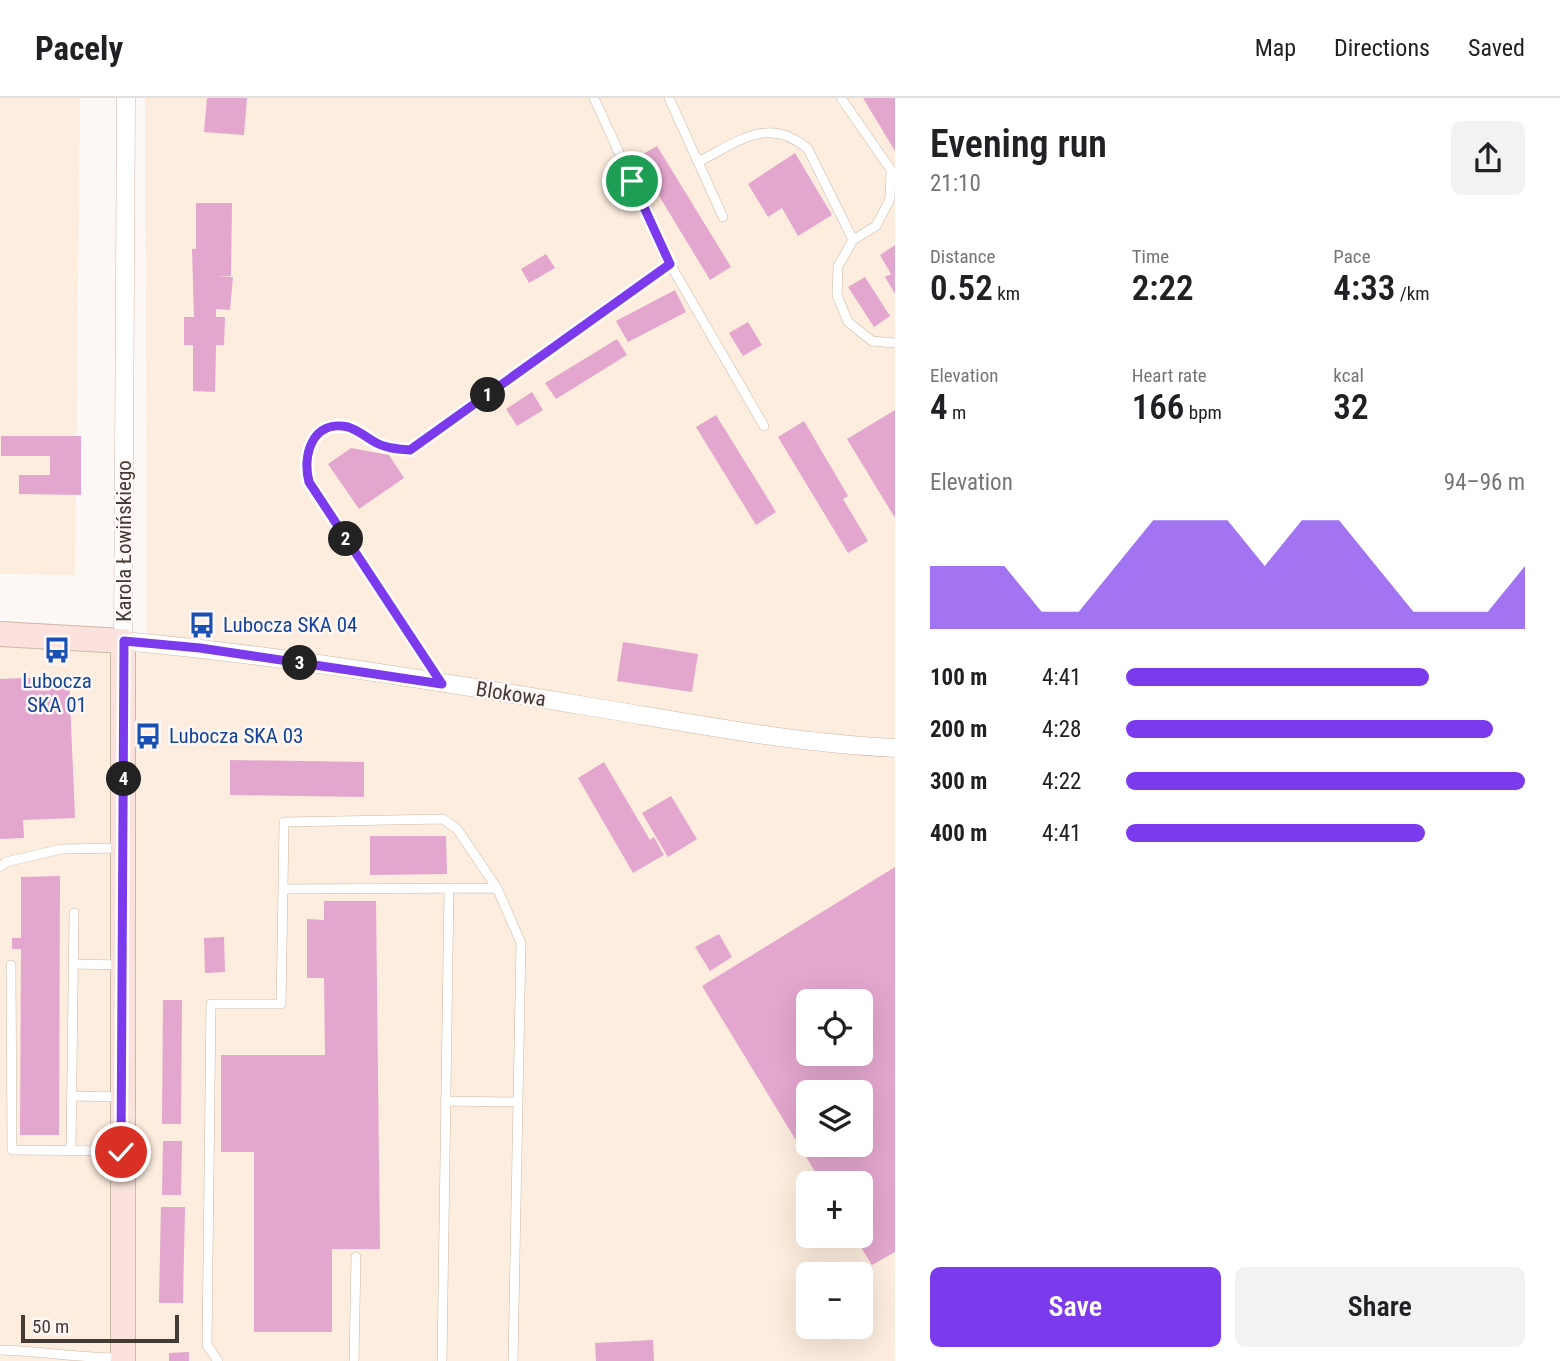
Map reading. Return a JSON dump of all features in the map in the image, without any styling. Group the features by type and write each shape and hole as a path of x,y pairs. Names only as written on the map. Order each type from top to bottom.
{"street":[{"name":"Karola Łowińskiego","path":"123,1360 121,1152 127,98"},
{"name":"Blokowa","path":"0,634 200,648 821,745 895,748"}],"lane":[{"path":"594,98 670,264 765,426"},
{"path":"669,98 723,217"},
{"path":"841,98 891,170 890,199 876,226 853,240 838,267 837,295 848,322 872,341 895,343"},
{"path":"698,162 754,134 783,132 796,138 808,149 853,240"},
{"path":"442,684 309,482 305,466 306,450 315,437 330,429 346,426 375,442 410,450 670,264"},
{"path":"218,1361 206,1345 211,1004 281,1004 284,822 443,818 457,829 497,888 521,943 513,1361"},
{"path":"0,867 6,862 61,849 124,848"},
{"path":"442,1361 449,888"},
{"path":"283,889 497,888"},
{"path":"72,1150 74,913"},
{"path":"73,964 123,965"},
{"path":"12,965 12,1150 121,1152"},
{"path":"72,1096 122,1097"},
{"path":"446,1101 518,1102"},
{"path":"354,1361 356,1257"},
{"path":"0,1350 48,1351 72,1358 123,1360"}],"shaded area":[{"path":"0,98 80,98 75,575 0,574"},
{"path":"145,98 895,98 895,1361 0,1361 0,647 79,646 147,654"}],"building":[{"path":"207,98 247,98 244,135 204,132"},
{"path":"863,98 895,98 895,151"},
{"path":"657,146 731,267 710,280 636,158"},
{"path":"795,153 832,215 798,236 782,208 768,217 748,184"},
{"path":"196,203 232,203 231,276 217,276 233,277 230,310 216,309 216,317 225,317 224,345 216,345 215,392 193,391 193,345 184,345 184,317 194,317 192,249 196,249"},
{"path":"895,245 895,294 885,277 891,274 880,255"},
{"path":"546,254 555,268 529,283 521,269"},
{"path":"865,277 890,316 874,327 848,287"},
{"path":"675,290 686,312 628,342 616,321"},
{"path":"748,322 762,345 743,356 729,333"},
{"path":"617,339 627,355 556,399 545,383"},
{"path":"532,392 543,410 517,426 506,409"},
{"path":"895,410 895,518 847,439"},
{"path":"716,415 776,512 756,525 696,427"},
{"path":"804,421 848,496 843,499 868,541 848,553 778,437"},
{"path":"1,436 81,436 81,495 19,494 19,475 50,475 50,456 1,456"},
{"path":"351,448 389,455 404,478 359,509 328,464"},
{"path":"623,642 698,654 692,692 617,681"},
{"path":"69,676 75,818 23,820 24,838 0,839 0,679"},
{"path":"230,760 364,762 364,797 230,795"},
{"path":"604,762 650,840 654,837 664,855 633,873 578,778"},
{"path":"671,796 697,839 668,857 642,813"},
{"path":"370,836 446,836 447,874 370,875"},
{"path":"895,867 895,1252 873,1264 861,1248 873,1248 873,1171 815,1171 806,1157 873,1157 873,1080 796,1080 796,1140 702,986"},
{"path":"60,876 59,1135 20,1135 21,949 12,949 12,938 21,938 21,877"},
{"path":"324,901 376,901 380,1249 332,1249 332,1332 254,1332 254,1152 221,1152 221,1055 325,1055 324,978 307,978 307,919 324,920"},
{"path":"719,934 732,957 710,971 695,947"},
{"path":"224,937 225,972 205,973 204,938"},
{"path":"163,1000 182,1000 181,1124 162,1124"},
{"path":"163,1141 182,1141 181,1195 162,1195"},
{"path":"161,1207 185,1207 183,1303 159,1303"},
{"path":"653,1340 654,1361 596,1361 595,1343"},
{"path":"189,1352 189,1361 169,1361 169,1353"}],"place":[{"name":"Lubocza SKA 04","path":"202,625"},
{"name":"Lubocza SKA 01","path":"57,650"},
{"name":"Lubocza SKA 03","path":"148,736"}],"route":[{"path":"121,1152 124,641 200,648 442,684 309,482 305,466 306,450 315,437 330,429 346,426 393,449 410,450 670,264 632,181"}]}
